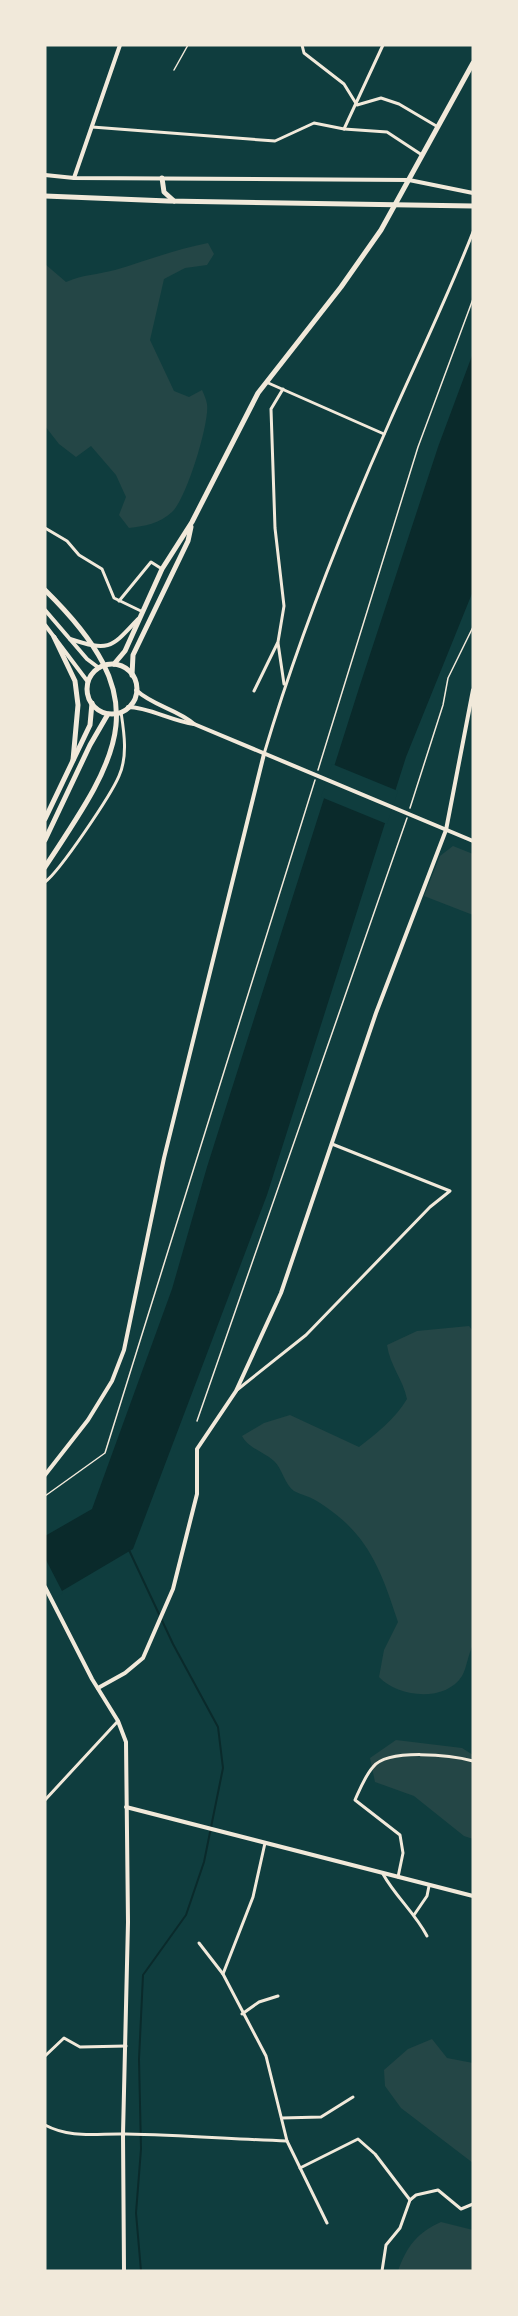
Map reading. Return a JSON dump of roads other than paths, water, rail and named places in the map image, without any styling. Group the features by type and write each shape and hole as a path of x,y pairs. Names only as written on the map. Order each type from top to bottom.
{"main road":[{"path":"192,522 188,541 133,655 132,675 136,690 128,707 108,714 100,711 92,703 87,691 88,682 99,668 114,664 125,651 162,569 192,522 239,427 266,382 341,286 381,230 473,63"},
{"path":"162,178 164,192 176,201"},
{"path":"45,196 78,198"},
{"path":"45,196 176,201 473,206"},
{"path":"45,590 74,619 97,649 115,686 118,720 110,755 93,794 45,867"},
{"path":"54,637 75,681 78,705 74,759"},
{"path":"114,664 126,669 132,675"},
{"path":"45,819 90,725 92,703"},
{"path":"45,840 90,745 108,714"}],"street":[{"path":"74,178 120,45"},
{"path":"302,45 304,53 344,84 357,105"},
{"path":"344,129 383,45"},
{"path":"357,105 381,98 399,104 438,127"},
{"path":"92,127 275,141 314,123 344,129 387,132 422,156"},
{"path":"45,175 74,178 409,180 473,193"},
{"path":"45,1475 88,1420 112,1381 124,1350 164,1158 285,686 384,434 473,232"},
{"path":"266,382 384,434"},
{"path":"254,691 278,642 284,606 275,528 271,409 283,389"},
{"path":"45,528 67,541 79,555 102,569 114,598 142,614 117,641 105,647 70,639"},
{"path":"119,601 151,562 162,569"},
{"path":"45,610 87,659 99,668"},
{"path":"45,625 88,682"},
{"path":"278,642 285,686"},
{"path":"136,690 150,700 182,713 194,724"},
{"path":"98,1688 125,1673 143,1658 173,1589 197,1494 197,1449 236,1391 281,1293 376,1013 446,830 473,690"},
{"path":"128,707 145,710 175,722 194,724 473,841"},
{"path":"45,882 96,813 120,775 125,745 121,711"},
{"path":"236,1391 306,1335 430,1207 450,1191 330,1143"},
{"path":"45,1587 92,1679 118,1721 126,1742 129,1922 123,2134 124,2271"},
{"path":"45,1800 118,1721"},
{"path":"398,1877 403,1853 400,1835 355,1800 374,1765 389,1758 432,1754 473,1761"},
{"path":"126,1807 473,1896"},
{"path":"223,1974 253,1897 265,1843"},
{"path":"383,1874 428,1936"},
{"path":"414,1915 427,1896 429,1886"},
{"path":"199,1943 223,1974 266,2056 287,2141 327,2223"},
{"path":"242,2014 259,2002 278,1996"},
{"path":"45,2055 64,2038 80,2048 126,2046"},
{"path":"282,2118 321,2117 353,2097"},
{"path":"45,2124 54,2129 82,2135 136,2134 287,2141"},
{"path":"300,2168 358,2139 375,2154 410,2200"},
{"path":"382,2271 386,2245 400,2228 410,2200 416,2195 438,2190 461,2209 473,2204"}],"lane":[{"path":"174,70 188,45"}],"waterway":[{"path":"129,1550 173,1644 218,1727 223,1768 204,1862 186,1915 143,1975 139,2059 141,2149 136,2213 141,2271"}]}
